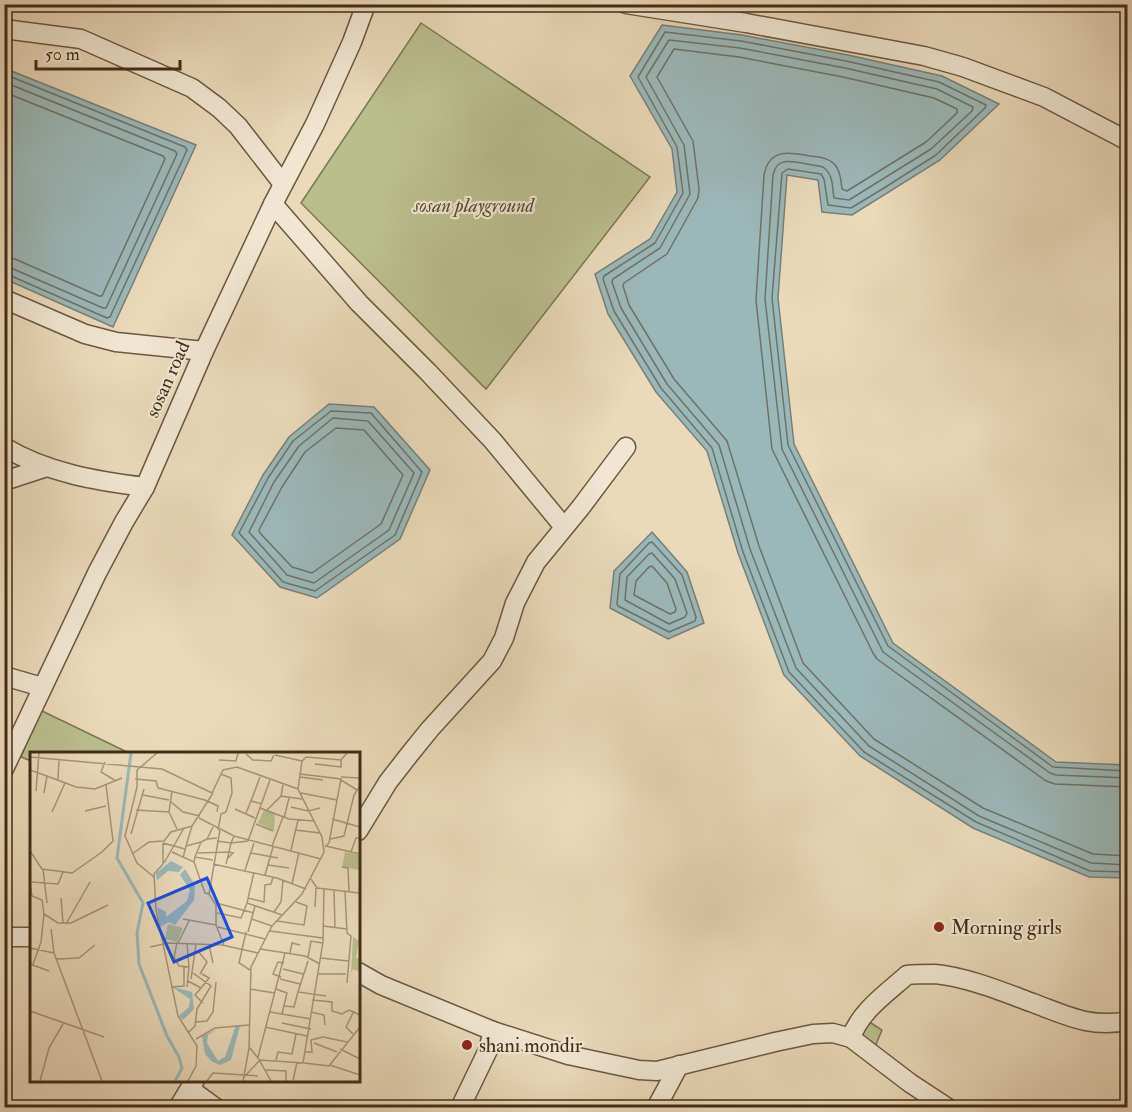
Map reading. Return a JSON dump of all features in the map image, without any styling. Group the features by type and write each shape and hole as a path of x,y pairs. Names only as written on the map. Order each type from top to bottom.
{"street":[{"name":"sosan road","path":"6,764 97,573 146,487 204,351 273,204 315,124 352,42 366,4"},
{"path":"626,4 746,23 924,56 963,67 1044,98 1128,141"},
{"path":"4,29 81,39 192,88 238,126 283,184"},
{"path":"273,204 359,303 428,372 492,441 564,527"},
{"path":"4,299 85,334 116,342 204,351"},
{"path":"4,447 47,467 80,477 146,487"},
{"path":"360,828 388,782 409,755 492,661 504,638 515,603 536,562 626,447"},
{"path":"4,481 47,467"},
{"path":"4,676 42,687"},
{"path":"4,937 30,938"},
{"path":"360,973 381,985 493,1031 568,1055 639,1070 657,1071 813,1034 833,1033 851,1038 910,1083 948,1107"},
{"path":"851,1038 860,1018 907,975 935,974 968,981 1080,1021 1101,1023 1128,1021"},
{"path":"460,1107 488,1050 493,1031"},
{"path":"656,1107 679,1065"},
{"path":"178,1107 193,1084 216,1107"}],"green space":[{"name":"sosan playground","path":"421,23 650,177 486,389 301,203"},
{"path":"40,710 125,751 30,752 30,761 21,757"},
{"path":"871,1023 882,1030 870,1059 849,1040"}],"water":[{"path":"662,25 742,35 942,76 999,104 940,160 852,215 822,212 818,180 787,175 778,298 794,444 893,643 1056,762 1127,765 1127,878 1089,877 973,828 860,756 784,675 738,553 707,451 656,392 608,314 595,274 650,239 677,192 672,149 630,76"},
{"path":"4,68 196,145 113,327 5,279"},
{"path":"329,404 374,407 430,470 400,539 317,598 280,587 232,535 263,475 289,437"},
{"path":"652,532 687,572 704,623 668,639 610,608 614,571"}],"place":[{"name":"Morning girls","path":"939,927"},
{"name":"shani mondir","path":"467,1045"}]}
